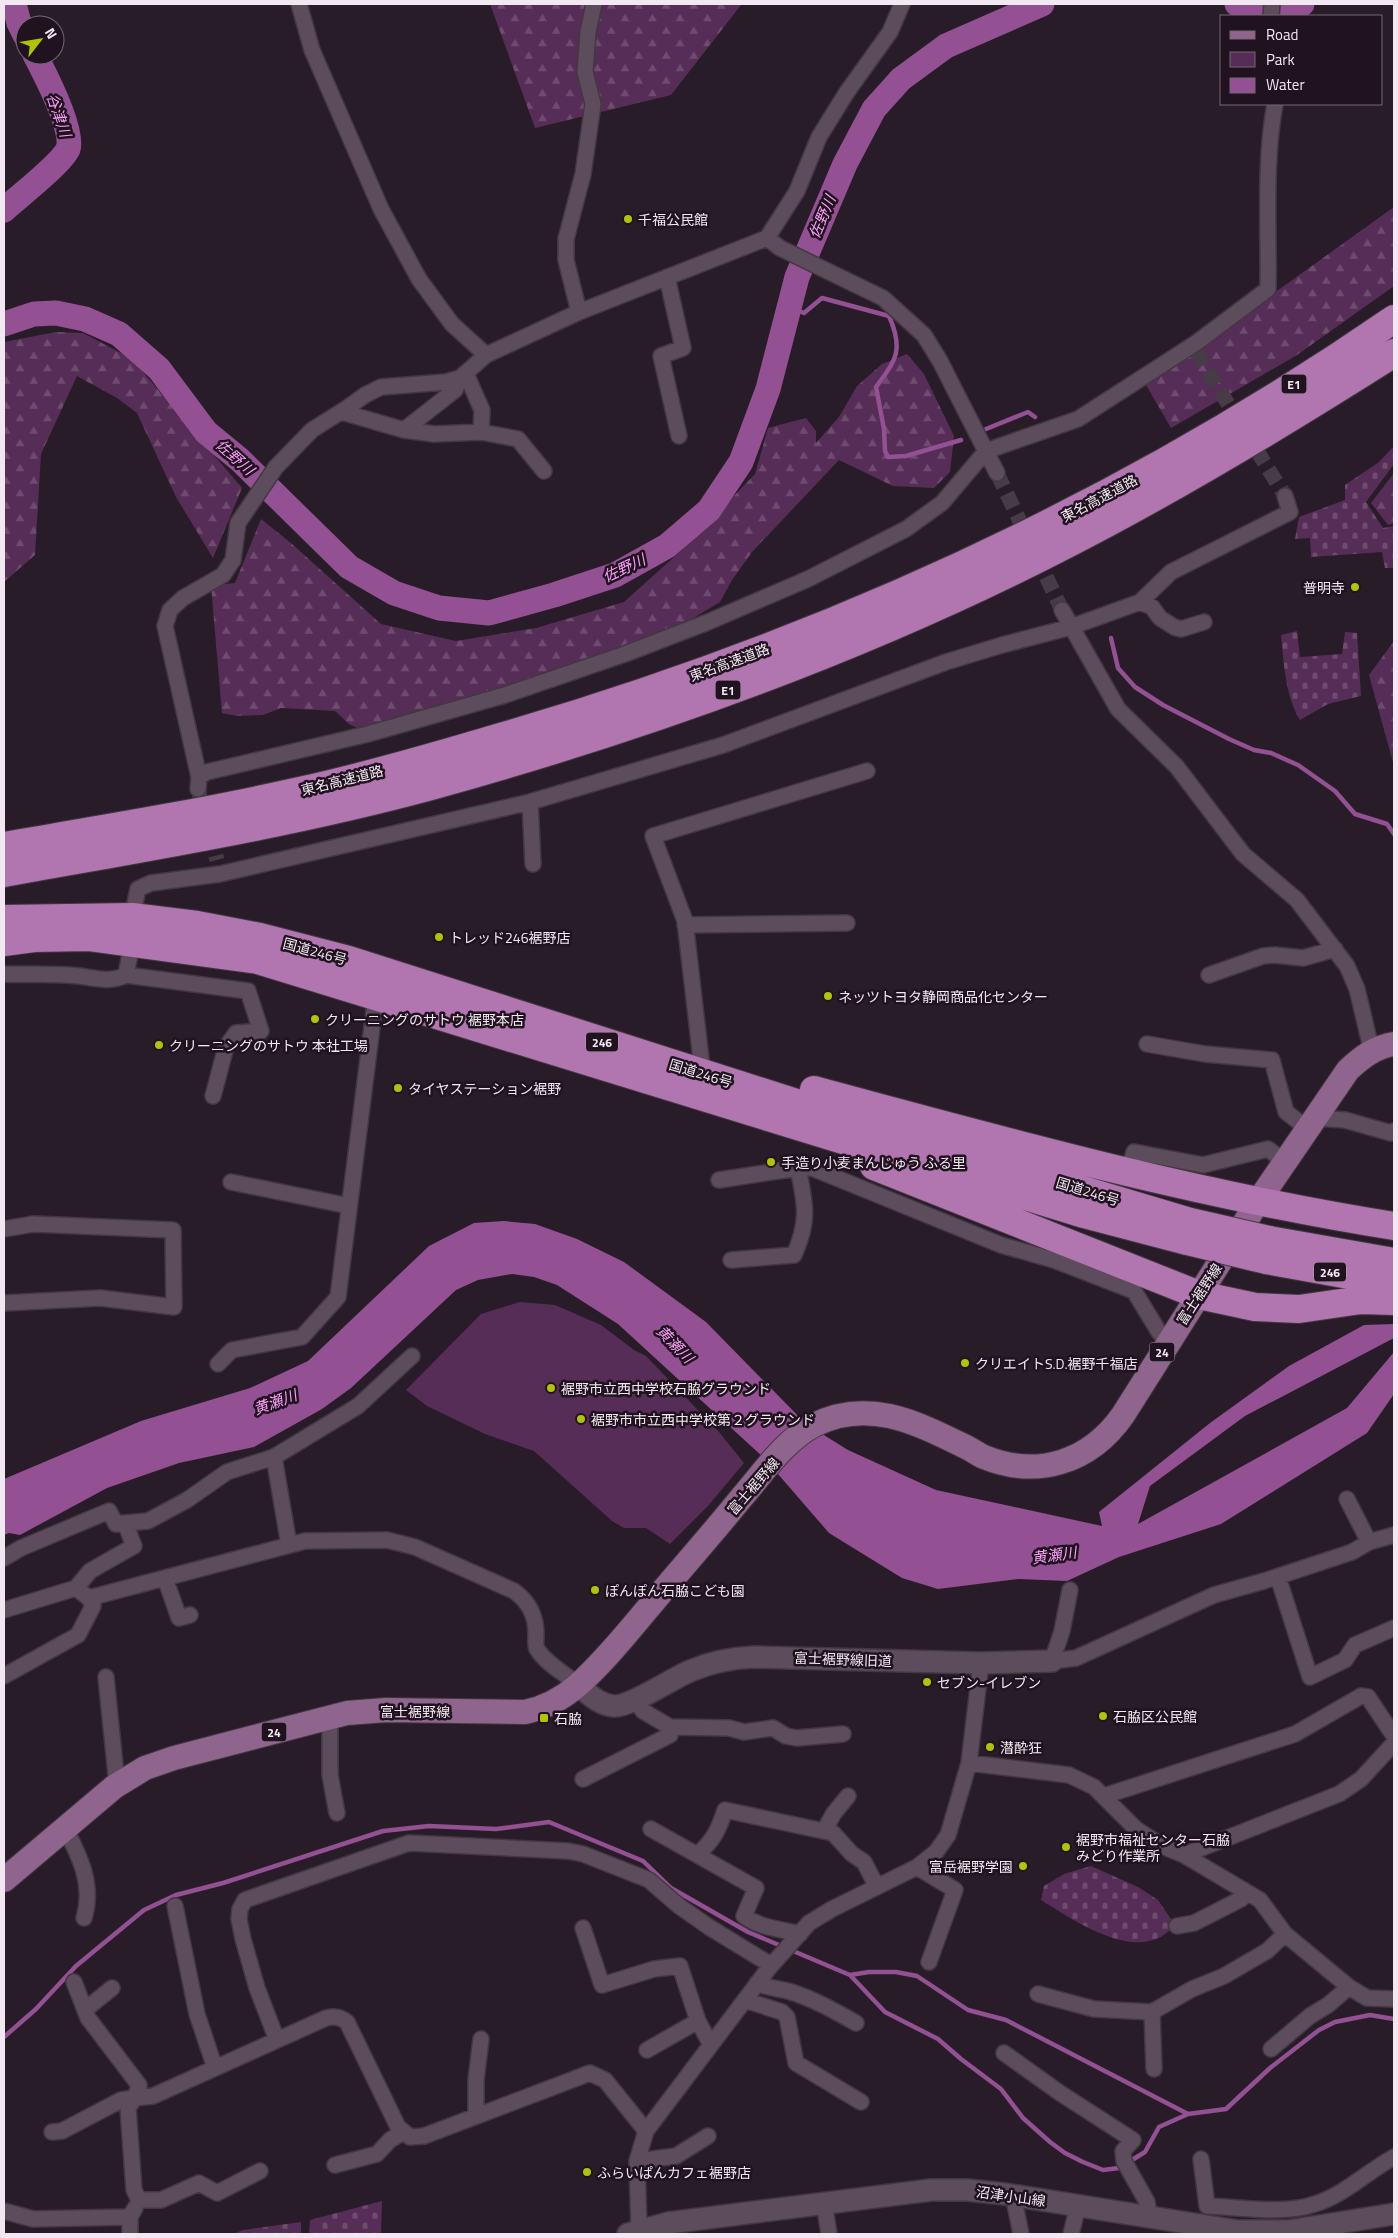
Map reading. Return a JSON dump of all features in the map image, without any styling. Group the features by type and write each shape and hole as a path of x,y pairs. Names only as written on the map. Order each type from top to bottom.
{"highway":[{"name":"東名高速道路","path":"4,846 176,816 313,788 450,752 609,706 782,643 913,589 1048,526 1165,463 1273,398 1394,319"},
{"name":"東名高速道路","path":"4,873 299,818 429,786 597,736 801,664 950,601 1063,546 1183,481 1302,412 1394,353"},
{"name":"国道246号","path":"4,918 132,930 258,960 1084,1214 1189,1232 1268,1250 1349,1275 1394,1281"},
{"name":"国道246号","path":"4,942 34,938 88,937 132,930 197,925 260,936 348,960 865,1125 1189,1232"},
{"path":"558,1028 654,1046 964,1131 1128,1173 1345,1218 1394,1226"},
{"path":"740,1108 769,1124 1199,1295 1256,1307 1299,1309 1361,1300 1394,1301"},
{"name":"国道246号","path":"1268,1250 1394,1262"}],"main road":[{"name":"富士裾野線","path":"4,1880 117,1785 145,1768 174,1758 347,1713 386,1710 525,1712 537,1709 562,1697 578,1685 617,1644 790,1443 812,1426 834,1417 864,1412 894,1416 923,1426 984,1457 1018,1466 1046,1466 1074,1458 1092,1449 1113,1429 1259,1200 1348,1070 1361,1058 1394,1044"},
{"name":"富士裾野線旧道","path":"578,1685 601,1703 616,1706 634,1700 688,1672 708,1664 732,1658 981,1663 1052,1661"},
{"name":"沼津小山線","path":"634,2232 668,2223 930,2190 967,2190 1013,2195 1150,2218 1212,2231 1288,2231 1394,2214"}],"street":[{"path":"299,4 312,50 381,209 419,279 452,324 486,356"},
{"path":"579,312 566,260 566,239 583,174 593,104 585,72 588,32 594,4"},
{"path":"404,430 455,390 463,376 486,356 579,312 767,238 797,191 819,137 847,92 890,32 902,4"},
{"path":"463,376 446,382 381,387 365,395 342,412 312,430 276,467 238,522 233,560 223,576 183,598 170,610 165,626 198,783 207,772 368,734 505,695 625,654 708,622 808,579 906,529 942,503 986,451 1078,419 1196,347 1268,289 1270,163 1272,120 1276,105"},
{"path":"767,238 780,248 884,298 924,336 940,361 997,473"},
{"path":"667,277 683,348 661,356 679,436"},
{"path":"463,376 482,410 480,432"},
{"path":"342,412 404,430 434,434 480,432 518,439 544,471"},
{"path":"126,976 138,889 151,883 218,867 530,802 723,745 946,662 1071,627 1140,602 1171,572 1290,512 1285,496"},
{"path":"1140,602 1152,607 1160,618 1174,627 1181,629 1204,622"},
{"path":"1062,610 1118,709 1177,767 1243,854 1297,900 1348,966 1356,989 1372,1052"},
{"path":"701,1059 685,925 652,836 867,771"},
{"path":"530,802 533,864"},
{"path":"685,925 847,923"},
{"path":"1209,975 1263,956 1275,955 1303,958 1334,949"},
{"path":"4,974 79,976 95,979 118,979 126,976 248,991 261,1031 236,1033 226,1048 213,1096"},
{"path":"218,1364 232,1350 302,1337 338,1297 376,995"},
{"path":"1147,1044 1205,1054 1272,1060 1286,1112 1311,1123 1345,1120 1391,1133 1394,1131"},
{"path":"1128,1173 1134,1152 1203,1165 1268,1149 1285,1162"},
{"path":"731,1260 794,1255 806,1211 798,1168"},
{"path":"719,1180 798,1168 812,1168 1001,1245 1054,1260 1134,1291 1159,1332 1168,1342"},
{"path":"232,1182 349,1206"},
{"path":"4,1230 33,1224 173,1230 174,1307 100,1298 4,1303"},
{"path":"4,1558 21,1548 110,1511 116,1524 148,1521 187,1500 227,1472 274,1457 358,1406 412,1356"},
{"path":"274,1457 289,1545"},
{"path":"1347,1499 1369,1542"},
{"path":"4,1610 76,1588 90,1571 134,1546 125,1523"},
{"path":"1070,1590 1062,1630 1052,1661 1076,1658 1214,1595 1352,1552 1369,1542 1394,1535"},
{"path":"89,1598 304,1541 387,1540 415,1547 514,1591 529,1605 535,1621 536,1647 541,1654 578,1685"},
{"path":"1278,1576 1310,1677 1345,1660 1354,1645 1394,1628"},
{"path":"165,1578 179,1618 190,1615"},
{"path":"4,1676 78,1635 93,1606 89,1598 76,1588"},
{"path":"634,2232 637,2161 646,2132 775,1960 809,1923 832,1909 916,1867 936,1852 948,1835 969,1763 981,1663"},
{"path":"106,1677 117,1785"},
{"path":"1104,1796 1296,1734 1361,1696 1368,1697 1394,1736"},
{"path":"634,1700 643,1711 670,1727 729,1728 744,1732 773,1728 786,1736 797,1738 843,1734"},
{"path":"330,1718 330,1775 337,1813"},
{"path":"583,1779 670,1735 670,1727"},
{"path":"1184,1855 1339,1794 1361,1779 1394,1743"},
{"path":"969,1763 1069,1775 1094,1787 1136,1829 1162,1846 1184,1855 1260,1900 1285,1934 1349,1987 1367,1998 1394,1999"},
{"path":"824,1831 834,1813 848,1796"},
{"path":"698,1854 719,1830 724,1810 833,1833 852,1854 864,1862 877,1887"},
{"path":"65,1828 85,1874 89,1894 84,1918"},
{"path":"651,1829 756,1888 744,1916 763,1926 797,1937"},
{"path":"277,2040 256,1988 243,1939 239,1919 240,1909 245,1900 409,1843 551,1850 583,1854 649,1880 679,1906 702,1922 775,1960"},
{"path":"916,1867 955,1890 930,1962"},
{"path":"1177,1926 1194,1923 1242,1899 1248,1893"},
{"path":"175,1906 197,2014 215,2068"},
{"path":"583,1928 602,1985 654,1969 680,1966 698,2021 711,2044"},
{"path":"1038,1994 1094,2009 1152,2012 1192,1989 1224,1976 1267,1951 1285,1934"},
{"path":"74,1982 88,2018 139,2085 135,2098 128,2108 134,2190 139,2200"},
{"path":"757,1983 767,1988 788,1991 831,2009 856,2023"},
{"path":"1271,2050 1310,2016 1328,2005 1349,1987"},
{"path":"86,2009 112,1988"},
{"path":"745,2000 782,2012 787,2017 796,2063 861,2102"},
{"path":"1152,2012 1154,2069"},
{"path":"52,2132 62,2131 121,2100 153,2096 334,2016 342,2018 347,2022 398,2127 410,2137 424,2136 590,2073 605,2080 646,2132"},
{"path":"647,2050 698,2021"},
{"path":"476,2116 476,2080 481,2039"},
{"path":"1004,2053 1060,2093 1133,2140 1123,2151 1127,2167 1147,2202 1150,2218"},
{"path":"335,2165 377,2154 390,2140 403,2132"},
{"path":"637,2161 676,2156 708,2136"},
{"path":"1201,2158 1207,2206 1295,2209 1315,2204 1350,2187 1394,2158"},
{"path":"139,2200 161,2200 199,2183 217,2193 260,2171"},
{"path":"1013,2195 1022,2234"},
{"path":"130,2234 130,2217 139,2200"},
{"path":"824,2202 829,2234"},
{"path":"1071,2234 1078,2206"},
{"path":"4,2210 33,2219 130,2217"}],"green space":[{"path":"490,4 741,5 671,95 535,128"},
{"path":"1394,207 1394,286 1297,355 1171,428 1146,385"},
{"path":"56,332 83,333 132,359 242,488 213,558 176,497 137,413 117,398 77,376 41,454 35,555 4,582 4,342"},
{"path":"907,354 924,374 954,436 950,472 934,488 893,486 839,460 752,552 732,580 720,602 662,637 484,696 361,730 349,724 335,711 281,708 263,715 237,716 222,713 211,586 235,583 261,519 292,544 381,624 456,641 536,628 624,602 683,549 755,474 768,428 806,418 816,431 816,443 839,417 857,386 882,364"},
{"path":"1394,446 1394,464 1366,502 1383,528 1394,526 1394,568 1385,568 1382,552 1311,557 1310,538 1295,539 1299,517 1345,500 1345,485 1379,462"},
{"path":"1394,473 1394,523 1388,525 1371,503"},
{"path":"1297,631 1300,657 1342,654 1345,632 1357,633 1361,696 1328,704 1300,720 1288,690 1281,635"},
{"path":"1394,641 1394,766 1369,675"},
{"name":"裾野市市立西中学校第２グラウンド","path":"520,1302 555,1305 601,1325 634,1350 646,1356 719,1432 744,1463 708,1506 670,1544 646,1528 624,1528 612,1521 534,1451 485,1434 427,1406 406,1390 481,1314"},
{"path":"1091,1866 1138,1887 1158,1900 1173,1922 1173,1927 1159,1938 1142,1942 1125,1941 1106,1936 1088,1928 1041,1900 1044,1886 1064,1874"},
{"path":"382,2201 381,2234 309,2234 310,2220"},
{"path":"301,2222 301,2234 233,2234 243,2230"}],"water":[{"name":"黄瀬川","path":"504,1221 535,1224 577,1239 624,1262 706,1322 806,1424 848,1450 936,1490 1102,1526 1099,1512 1210,1423 1289,1366 1364,1325 1394,1324 1394,1338 1245,1416 1150,1486 1138,1524 1347,1408 1394,1352 1394,1394 1367,1433 1221,1524 1119,1557 1067,1581 1019,1579 938,1589 902,1578 829,1533 765,1459 618,1324 557,1285 534,1277 512,1274 478,1280 456,1290 351,1388 322,1409 254,1447 179,1463 107,1488 20,1535 9,1533 4,1535 4,1479 141,1421 250,1388 308,1361 429,1246 474,1223"}],"waterway":[{"name":"谷津川","path":"14,4 17,15"},
{"name":"佐野川","path":"4,324 34,314 56,313 85,319 119,334 159,369 206,432 240,460 349,567 394,593 439,608 489,613 554,595 615,575 667,546 709,510 741,462 768,389 797,277 845,164 874,109 901,79 946,46 1042,4"},
{"name":"佐野川","path":"1237,4 1302,4"},
{"name":"谷津川","path":"4,210 57,163 68,149 69,140 63,116 40,65"},
{"path":"789,307 804,313 822,298 889,316 896,338 896,354 889,369 876,387 884,429 885,451 888,457 906,456 961,440"},
{"path":"986,429 1028,412 1035,417"},
{"path":"1111,638 1118,668 1135,687 1163,705 1229,739 1254,750 1271,753 1298,765 1335,791 1355,814 1387,824 1394,834"},
{"path":"4,2037 36,2009 76,1966 144,1910 176,1895 223,1883 383,1831 429,1826 496,1829 549,1822 643,1861 671,1888 748,1932 850,1975 869,1972 896,1972 917,1976 968,2010 1006,2020 1188,2114 1226,2109 1270,2068 1319,2030 1335,2022 1370,2015 1394,2019"},
{"path":"850,1975 885,2012 938,2039 1001,2089 1023,2118 1050,2142 1065,2153 1083,2162 1103,2170 1119,2168 1145,2152 1159,2127 1188,2114"}],"tunnel":[{"path":"1196,352 1285,496"},
{"path":"997,473 1062,610"},
{"path":"198,789 217,860"}],"place":[{"name":"千福公民館","path":"628,219"},
{"name":"普明寺","path":"1355,587"},
{"name":"トレッド246裾野店","path":"439,937"},
{"name":"ネッツトヨタ静岡商品化センター","path":"828,996"},
{"name":"クリーニングのサトウ 裾野本店","path":"315,1019"},
{"name":"クリーニングのサトウ 本社工場","path":"159,1045"},
{"name":"タイヤステーション裾野","path":"398,1088"},
{"name":"手造り小麦まんじゅう ふる里","path":"771,1162"},
{"name":"クリエイトS.D.裾野千福店","path":"965,1363"},
{"name":"裾野市立西中学校石脇グラウンド","path":"551,1388"},
{"name":"裾野市市立西中学校第２グラウンド","path":"581,1419"},
{"name":"ぽんぽん石脇こども園","path":"595,1590"},
{"name":"セブン-イレブン","path":"927,1682"},
{"name":"石脇区公民館","path":"1103,1716"},
{"name":"石脇","path":"544,1718"},
{"name":"潜酔狂","path":"990,1747"},
{"name":"裾野市福祉センター石脇 みどり作業所","path":"1066,1847"},
{"name":"富岳裾野学園","path":"1023,1866"},
{"name":"ふらいぱんカフェ裾野店","path":"587,2172"}]}
